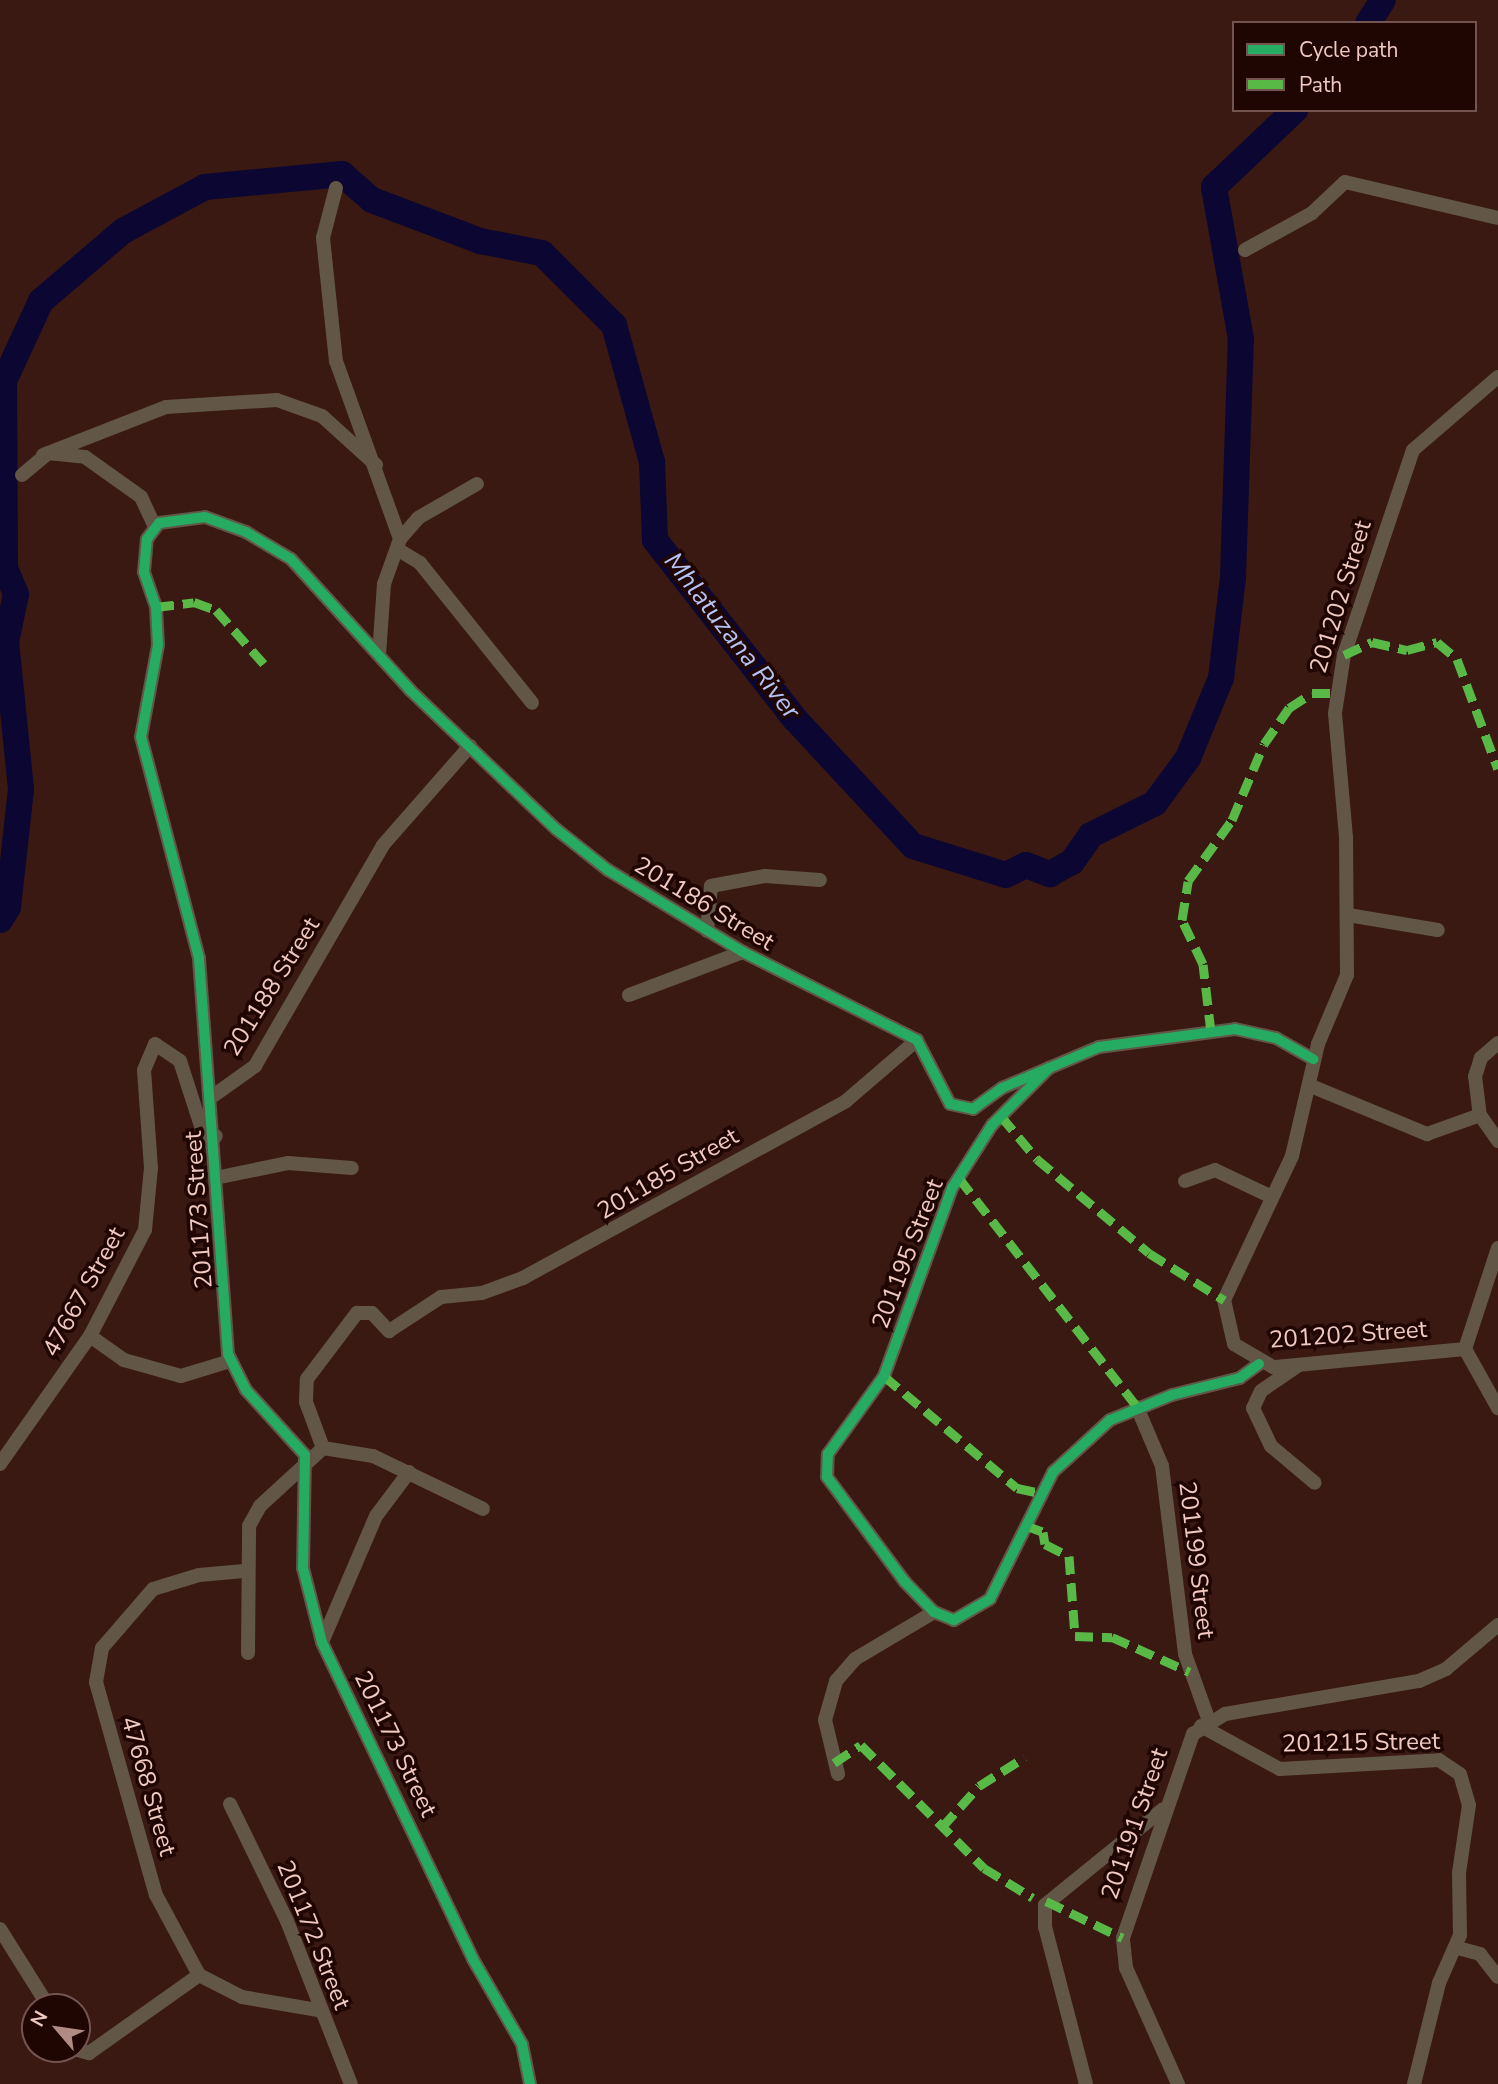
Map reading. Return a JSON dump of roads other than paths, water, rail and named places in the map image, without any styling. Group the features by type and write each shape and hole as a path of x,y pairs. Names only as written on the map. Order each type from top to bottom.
{"street":[{"path":"1245,250 1312,213 1345,182 1498,218"},
{"path":"336,188 323,238 332,336 344,389 376,465 398,544 420,563 532,703"},
{"name":"201202 Street","path":"1465,1349 1297,1366 1259,1364 1234,1344 1224,1300 1270,1196 1292,1156 1311,1086 1313,1059 1347,975 1348,915 1335,713 1344,655 1409,457 1444,418 1498,377"},
{"path":"23,475 43,455 166,407 285,401 322,416 376,465"},
{"path":"43,455 89,460 141,497 155,527"},
{"path":"379,655 384,584 398,544 418,518 477,484"},
{"name":"201186 Street","path":"155,527 205,517 246,531 310,575 379,655 470,746 578,847 743,952 917,1040"},
{"name":"201173 Street","path":"155,527 143,553 158,622 141,737 199,958 220,1177 230,1361 246,1390 299,1444 308,1468 303,1568 323,1642 473,1959 522,2044 530,2084"},
{"name":"201188 Street","path":"213,1096 254,1066 411,806 470,746"},
{"path":"707,930 711,886 765,876 820,880"},
{"path":"1348,915 1438,930"},
{"path":"629,995 743,952"},
{"name":"201195 Street","path":"934,1612 833,1488 825,1460 884,1376 952,1188 992,1125 1049,1068 1098,1047 1235,1029 1276,1038 1313,1059"},
{"path":"917,1040 944,1098 964,1110 1049,1068"},
{"name":"201185 Street","path":"323,1448 306,1402 312,1369 357,1313 372,1313 389,1331 435,1300 492,1290 574,1246 602,1239 677,1190 846,1101 917,1040"},
{"path":"1498,1043 1482,1058 1475,1076 1480,1115 1498,1141"},
{"name":"47667 Street","path":"0,1464 90,1336 145,1230 151,1168 144,1070 155,1044 180,1061 202,1129 209,1142 216,1136"},
{"path":"1311,1086 1427,1135 1480,1115"},
{"path":"220,1177 288,1163 352,1168"},
{"path":"1185,1181 1215,1170 1270,1196"},
{"path":"1498,1248 1465,1349 1498,1408"},
{"path":"90,1336 124,1360 181,1376 230,1361"},
{"path":"838,1774 825,1720 836,1681 855,1659 934,1612 954,1620 990,1599 1053,1472 1110,1420 1137,1407 1240,1378 1259,1364"},
{"path":"1297,1366 1261,1391 1253,1408 1270,1446 1315,1483"},
{"name":"201199 Street","path":"1137,1407 1162,1466 1185,1654 1205,1723"},
{"path":"248,1653 244,1571 253,1515 308,1468 323,1448 354,1450 409,1472 482,1509"},
{"path":"323,1642 376,1516 409,1472"},
{"name":"47668 Street","path":"199,1975 156,1895 106,1728 96,1667 131,1608 153,1589 199,1574 244,1571"},
{"path":"1205,1723 1419,1681 1446,1669 1498,1625"},
{"name":"201191 Street","path":"1178,2084 1122,1952 1132,1897 1182,1751 1205,1723"},
{"name":"201215 Street","path":"1205,1723 1280,1769 1439,1760 1454,1766 1469,1805 1458,1948 1439,1983 1414,2084"},
{"name":"201172 Street","path":"230,1804 287,1922 317,2010 351,2084"},
{"path":"1086,2084 1045,1927 1045,1905 1163,1809"},
{"path":"0,1929 40,1993"},
{"path":"1458,1948 1480,1954 1498,1978"},
{"path":"91,2052 199,1975 242,1997 317,2010"}],"waterway":[{"name":"Mhlatuzana River","path":"1369,21 1383,0"},
{"name":"Mhlatuzana River","path":"0,920 8,907 21,789 6,642 16,594 5,568 4,381 41,301 123,231 205,187 342,174 372,200 480,241 542,253 614,325 652,462 655,540 795,719 913,846 1006,875 1026,865 1050,874 1072,862 1091,835 1155,803 1188,758 1221,678 1233,577 1241,339 1214,187 1293,112"}]}
